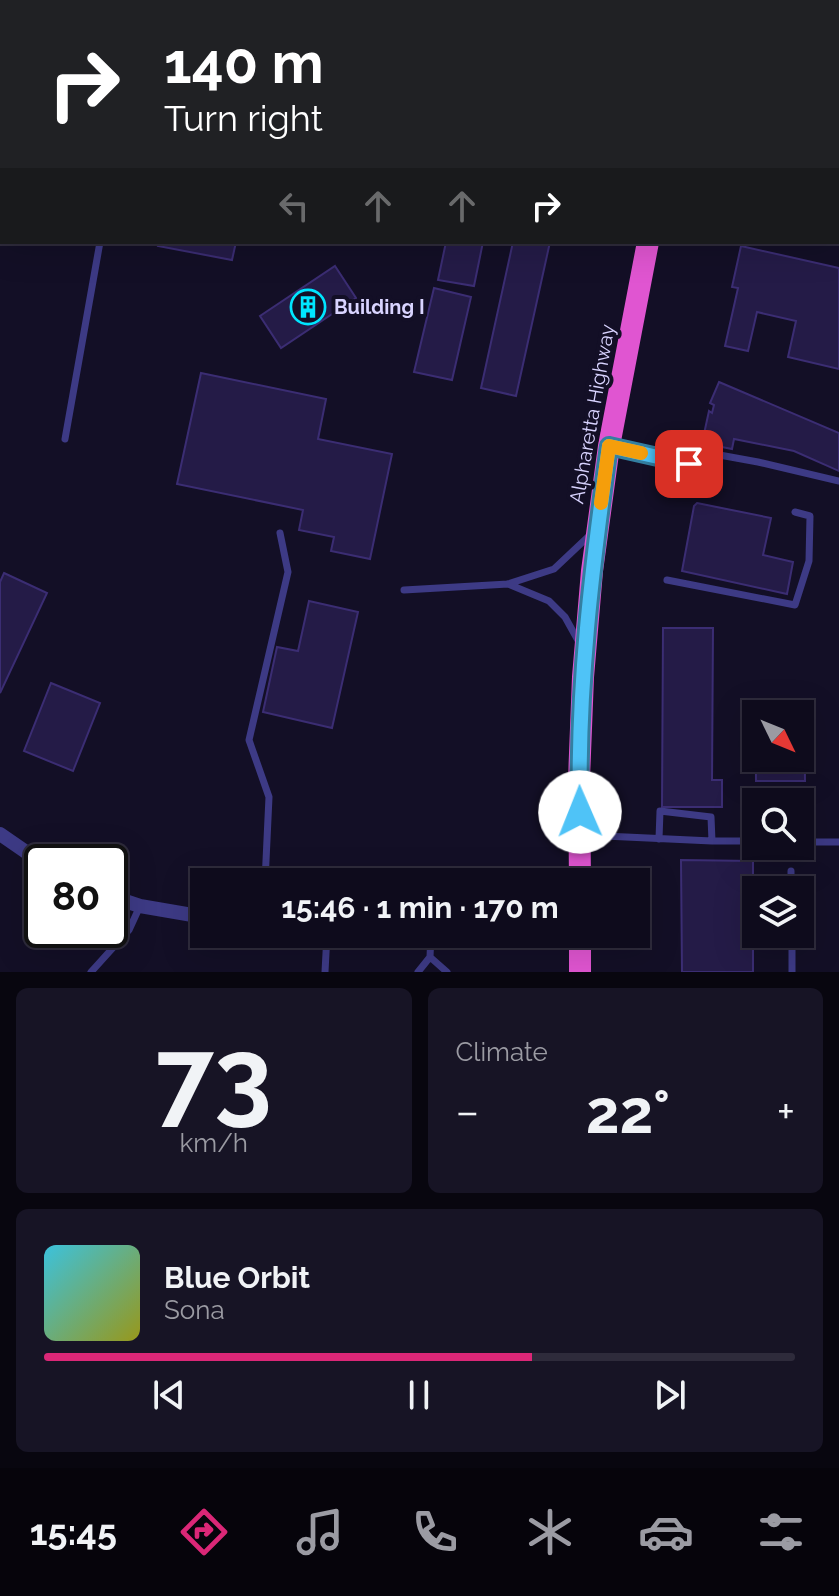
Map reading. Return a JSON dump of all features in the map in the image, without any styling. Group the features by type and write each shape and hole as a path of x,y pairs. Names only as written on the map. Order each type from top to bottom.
{"highway":[{"name":"Alpharetta Highway","path":"580,868 579,779 585,653 597,527 609,446 648,244"},
{"path":"580,948 580,972"}],"street":[{"path":"0,834 24,851"},
{"path":"128,902 190,916"}],"lane":[{"path":"65,439 100,244"},
{"path":"609,446 689,464 685,482"},
{"path":"692,450 839,481"},
{"path":"667,580 795,605 809,561 810,516 795,512"},
{"path":"404,590 508,584 554,569 597,527"},
{"path":"266,868 269,797 249,740 288,572 280,533"},
{"path":"508,584 549,601 565,617 585,653"},
{"path":"659,839 660,811 711,817 712,841"},
{"path":"581,834 742,841"},
{"path":"814,842 839,842"},
{"path":"791,871 791,876"},
{"path":"91,972 129,930 140,906"},
{"path":"325,972 326,948"},
{"path":"418,972 430,957 430,948"},
{"path":"792,948 792,972"},
{"path":"430,957 447,972"}],"building":[{"path":"158,244 236,244 232,260"},
{"path":"446,244 483,244 474,286 438,280"},
{"path":"513,244 550,244 516,396 481,388"},
{"path":"741,246 839,268 839,369 788,357 796,321 757,312 748,351 725,346 738,288 732,287"},
{"name":"Building I","path":"335,266 356,298 281,348 260,316"},
{"path":"434,288 471,297 452,380 414,372"},
{"path":"201,373 326,399 318,439 392,454 370,559 331,551 334,537 299,530 303,510 177,484"},
{"path":"719,382 839,433 839,471 794,451 734,439 732,449 702,443 709,411 712,413 714,405 710,403"},
{"path":"697,503 771,518 763,555 793,562 787,594 682,571"},
{"path":"4,573 47,593 0,693 0,582"},
{"path":"309,601 358,612 332,728 263,712 277,647 298,651"},
{"path":"663,628 713,628 712,780 722,780 722,807 662,807"},
{"path":"51,683 100,703 73,771 24,751"},
{"path":"756,772 805,772 805,781 756,781"},
{"path":"681,860 753,861 753,876 742,876 742,948 753,948 753,972 682,972"}],"slow traffic":[{"path":"601,503 609,446 641,453"}],"place":[{"name":"Building I","path":"308,307"}],"route":[{"path":"580,812 583,677 592,571 609,446 689,464"}]}
